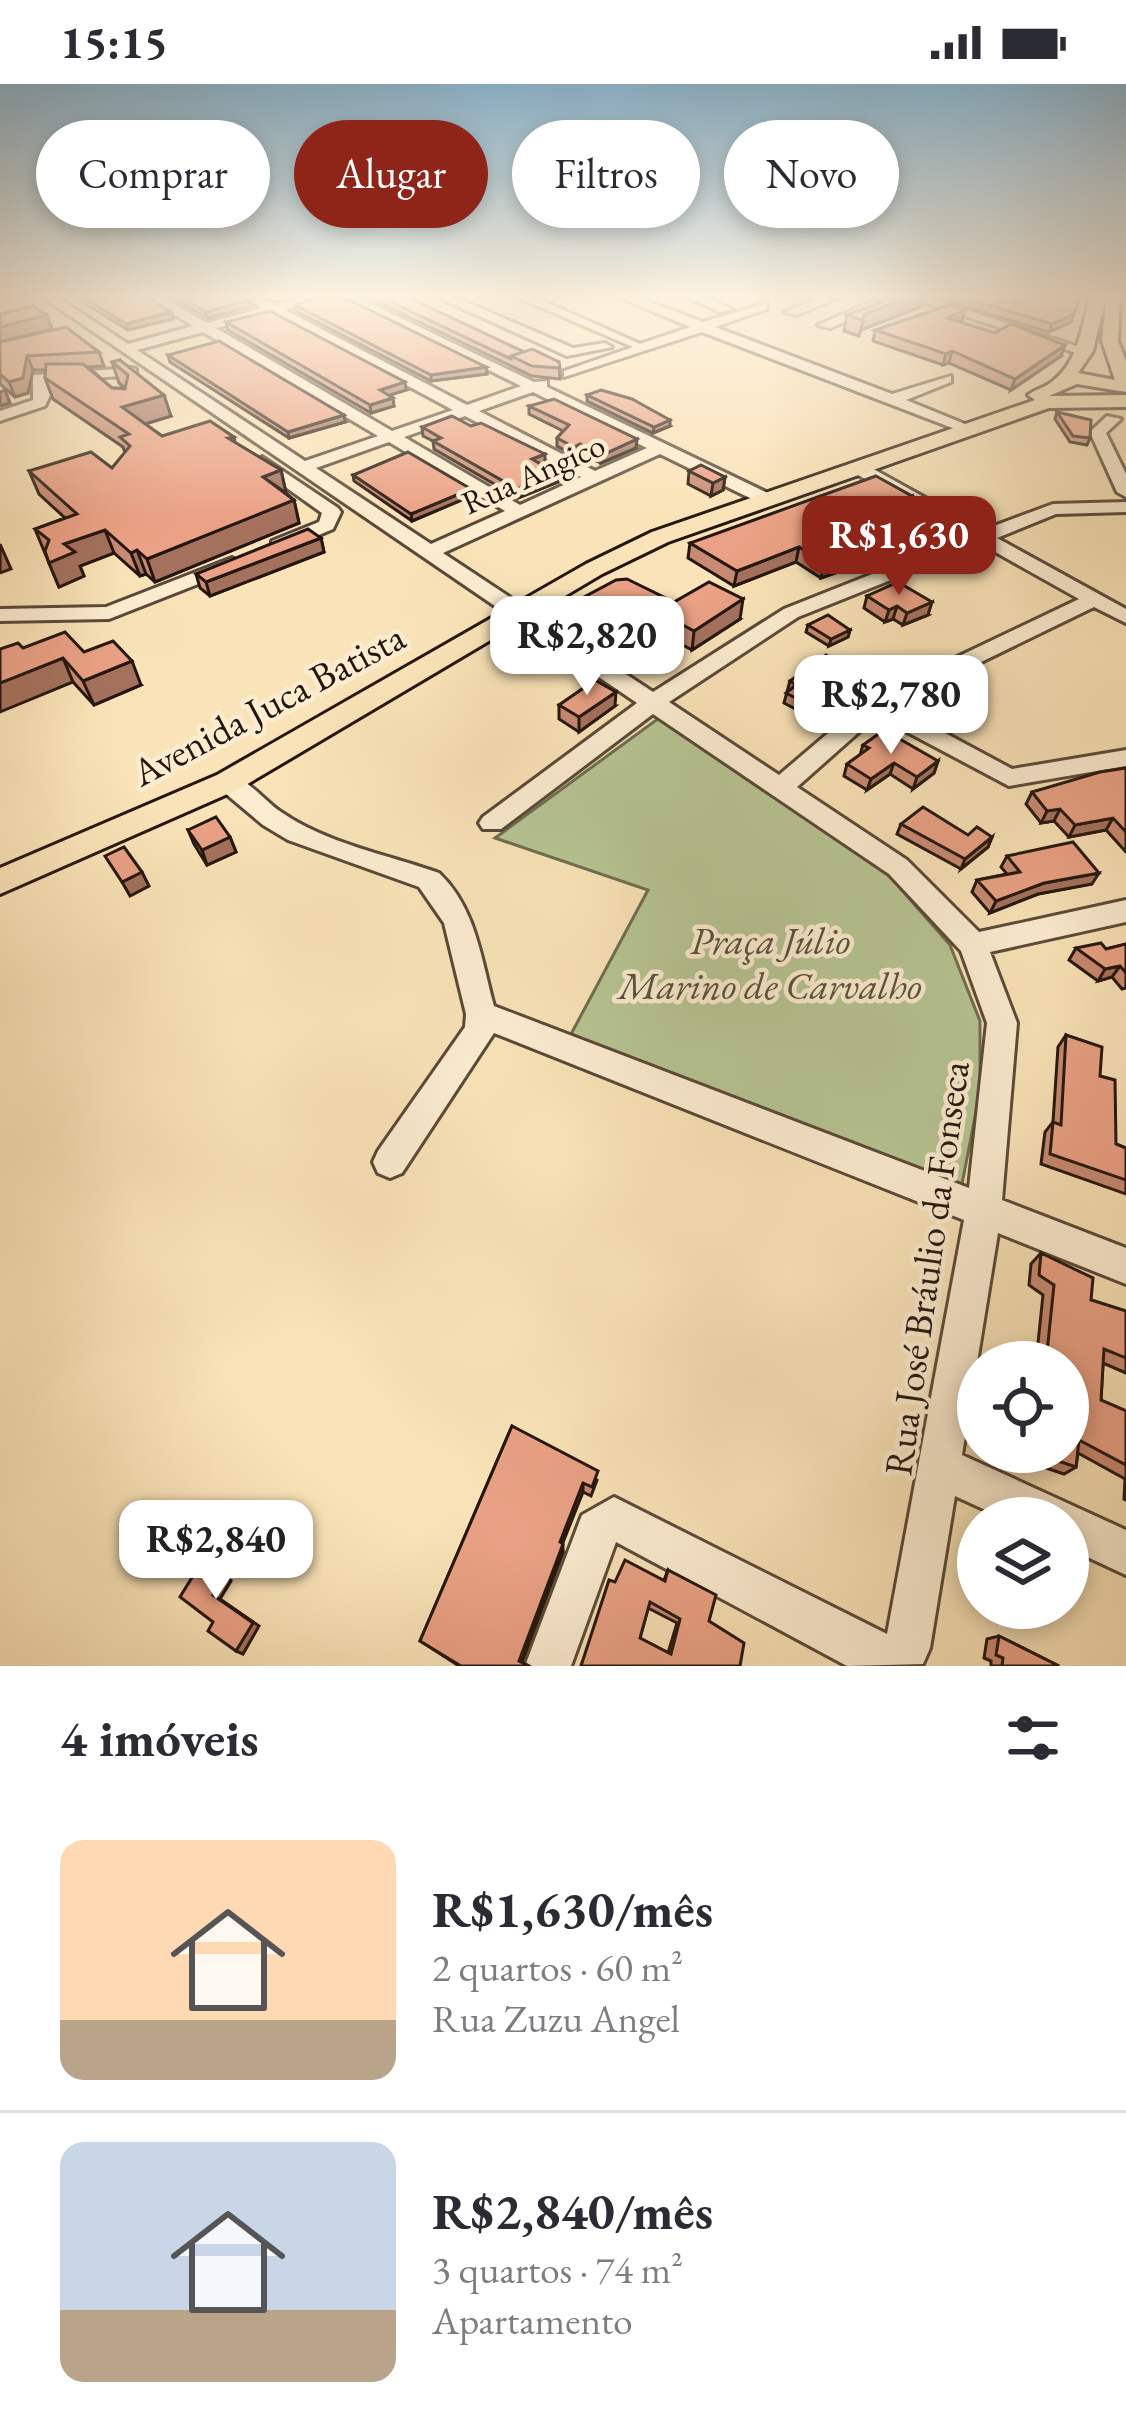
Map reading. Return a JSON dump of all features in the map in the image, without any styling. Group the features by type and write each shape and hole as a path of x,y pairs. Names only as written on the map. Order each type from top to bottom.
{"main road":[{"path":"1071,370 1063,382 1066,394 1119,427"},
{"name":"Avenida Juca Batista","path":"819,477 862,470 1063,382 1094,378 1126,386"},
{"name":"Avenida Juca Batista","path":"0,882 228,782 660,537 819,477 1047,402 1126,401"}],"street":[{"path":"0,615 109,613 316,530 333,518 332,512 128,370"},
{"name":"Rua José Bráulio da Fonseca","path":"157,370 898,867 973,945 1002,1023 983,1210 942,1468 907,1648 893,1658 875,1656 614,1518 597,1530 548,1666"},
{"path":"276,370 520,512"},
{"path":"390,370 595,478"},
{"path":"499,370 766,499"},
{"path":"303,467 579,370"},
{"path":"816,370 965,427"},
{"path":"72,395 107,386 131,372"},
{"path":"0,416 40,404 44,391 38,378 69,373 107,386"},
{"path":"894,399 946,379"},
{"path":"1119,427 1098,431 1126,492"},
{"name":"Rua Angico","path":"429,552 661,448"},
{"path":"862,470 1126,617"},
{"path":"492,823 653,702 791,613 1053,509 1126,506"},
{"path":"781,787 875,705 1095,599"},
{"path":"875,705 1009,778 1126,758"},
{"path":"228,782 272,820 429,880 443,890 481,1014 480,1030 390,1162"},
{"path":"973,945 1126,911"},
{"path":"481,1014 1126,1266"},
{"path":"942,1468 1005,1497"},
{"path":"1089,1536 1126,1553"}],"green space":[{"name":"Praça Júlio Marino de Carvalho","path":"659,718 886,872 950,945 980,1021 980,1091 961,1189 570,1036 648,890 495,838"}],"building":[{"path":"0,370 24,370 23,378 9,382"},
{"path":"46,370 90,370 112,388 125,389 128,375 122,370 132,370 164,395 122,407 162,436 210,421 234,437 228,438 281,470 263,477 294,500 147,559 137,550 131,553 105,530 64,544 75,552 49,563 45,551 49,540 35,529 77,514 29,471 91,452 112,468 130,446 120,437 129,434 45,378"},
{"path":"191,370 268,370 344,415 288,432"},
{"path":"309,370 382,370 405,382 380,390 393,398 370,405"},
{"path":"421,370 467,370 431,375"},
{"path":"994,370 1028,370 1015,379"},
{"path":"601,390 632,399 670,420 654,427 587,395"},
{"path":"554,399 637,439 602,455 580,444 574,447 557,438 569,425 529,406"},
{"path":"1057,412 1091,420 1090,438 1073,436"},
{"path":"452,416 471,426 481,423 545,454 532,459 558,474 517,489 433,441 441,438 422,427"},
{"path":"408,452 471,489 411,514 353,475"},
{"path":"701,465 725,477 713,483 689,471"},
{"path":"876,476 912,496 827,529 858,551 824,563 799,547 737,571 690,543"},
{"path":"308,529 321,538 206,582 196,574"},
{"path":"627,579 674,602 709,582 743,599 694,631 657,611 637,623 610,610 599,616 573,603"},
{"path":"898,582 932,602 907,613 897,606 889,610 867,596"},
{"path":"828,615 850,630 831,639 808,625"},
{"path":"65,632 84,652 113,641 132,661 83,681 63,658 0,683 0,649 18,643 23,648"},
{"path":"826,655 856,676 815,708 786,693 796,685 790,681"},
{"path":"595,680 616,692 579,717 559,705"},
{"path":"884,730 938,761 917,777 894,763 871,779 847,764"},
{"path":"1126,768 1126,832 1113,818 1075,825 1060,809 1047,811 1032,792 1100,772"},
{"path":"923,807 968,835 977,827 992,837 965,859 901,824"},
{"path":"216,817 230,837 202,850 188,830"},
{"path":"1073,842 1099,873 1044,883 996,901 977,880 1020,872 1007,856"},
{"path":"124,847 142,872 122,882 105,856"},
{"path":"1101,943 1106,949 1126,944 1126,973 1120,966 1105,969 1076,948"},
{"path":"1066,1035 1102,1047 1100,1076 1115,1080 1116,1144 1126,1148 1126,1180 1050,1154 1053,1122 1061,1125"},
{"path":"1041,1253 1093,1278 1091,1300 1126,1311 1126,1358 1104,1349 1101,1400 1126,1411 1126,1465 1089,1445 1089,1341 1048,1341 1054,1285 1039,1275"},
{"path":"512,1426 598,1471 592,1487 583,1483 560,1542 519,1661 529,1666 461,1666 420,1641"},
{"path":"212,1545 226,1554 216,1571 224,1578 213,1595 253,1623 236,1651 208,1631 213,1622 180,1597"},
{"path":"625,1560 665,1581 668,1570 716,1595 709,1621 744,1643 740,1666 581,1666 609,1580 615,1582","holes":["650,1602 680,1619 671,1654 640,1638"]},
{"path":"999,1636 1059,1666 1002,1666 1003,1658 996,1655"}]}
